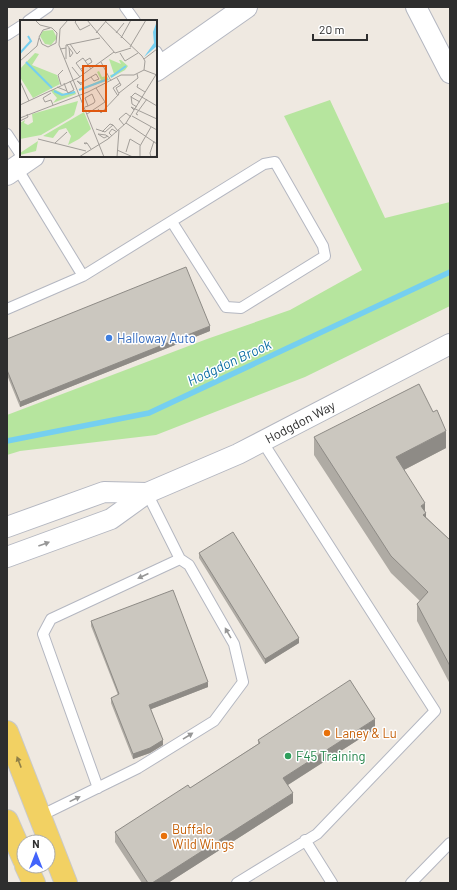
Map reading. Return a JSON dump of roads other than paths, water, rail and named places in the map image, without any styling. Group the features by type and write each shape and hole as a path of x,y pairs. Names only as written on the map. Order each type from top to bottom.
{"main road":[{"path":"7,732 66,883"},
{"path":"7,820 16,841"}],"street":[{"path":"159,62 246,7"},
{"path":"416,7 450,74"},
{"name":"Hodgdon Way","path":"7,557 111,519 147,493 238,454 450,344"},
{"name":"Hodgdon Way","path":"7,528 104,492 147,493"}],"lane":[{"path":"29,20 48,7"},
{"path":"125,7 134,20"},
{"path":"7,35 20,27"},
{"path":"7,134 84,276"},
{"path":"7,309 84,276 264,164 275,162 323,246 325,256 241,308 226,307 172,222"},
{"path":"237,883 317,834 435,711 262,441"},
{"path":"40,816 138,768 214,721 243,682 234,644 189,565 180,559 147,493"},
{"path":"98,788 43,634 51,619 180,559"},
{"path":"305,840 332,883"},
{"path":"411,883 450,844"}],"waterway":[{"name":"Hodgdon Brook","path":"7,441 149,413 450,272"}],"place":[{"name":"Halloway Auto","path":"109,338"},
{"name":"Laney & Lu","path":"327,733"},
{"name":"F45 Training","path":"288,756"},
{"name":"Buffalo Wild Wings","path":"164,836"}]}
